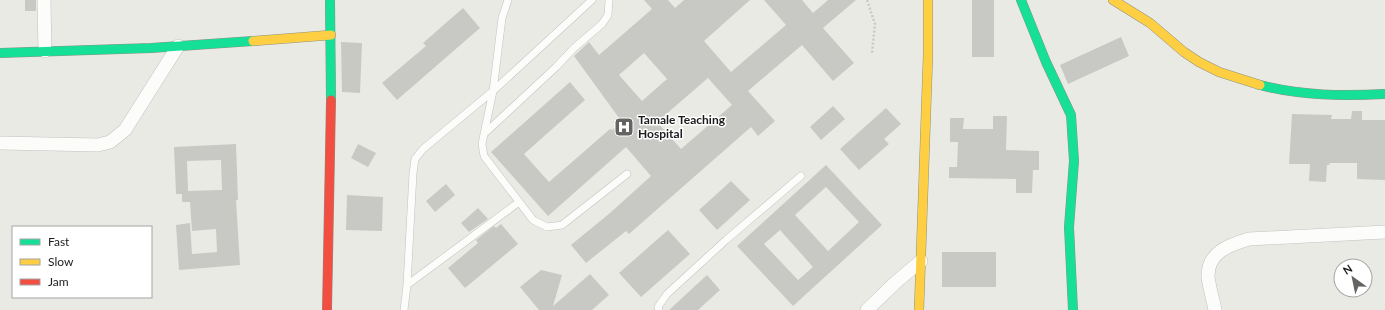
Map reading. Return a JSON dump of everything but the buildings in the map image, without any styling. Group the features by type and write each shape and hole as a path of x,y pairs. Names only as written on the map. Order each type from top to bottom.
{"street":[{"path":"44,0 45,51"},
{"path":"328,310 331,35 330,0"},
{"path":"919,310 928,55 928,0"},
{"path":"1022,0 1046,62 1071,115 1074,161 1069,227 1073,310"},
{"path":"1113,0 1161,32 1178,48 1199,62 1221,73 1258,85 1290,91 1332,95 1385,94"},
{"path":"0,53 178,46 331,35"},
{"path":"0,143 98,145 110,142 125,130 178,46"},
{"path":"1214,310 1208,276 1211,260 1220,251 1231,244 1248,239 1385,232"},
{"path":"867,310 921,260"}],"lane":[{"path":"508,0 502,18 493,91 482,144 484,156 533,220 547,227 562,225 628,174"},
{"path":"404,310 407,286 415,159 423,149 493,91 592,0"},
{"path":"484,134 556,67 574,48 602,24 608,15 609,0"},
{"path":"659,310 658,307 667,294 726,240 801,176"},
{"path":"407,286 519,202"}],"path":[{"path":"867,0 874,24 872,53"}],"traffic: fast":[{"path":"330,0 331,100"},
{"path":"1021,0 1046,62 1071,115 1074,161 1069,227 1073,310"},
{"path":"0,53 151,48 253,41"},
{"path":"1260,85 1275,89 1307,93 1354,95 1385,94"}],"traffic: slow":[{"path":"919,310 928,55 928,0"},
{"path":"1113,0 1150,23 1184,52 1199,62 1219,72 1260,85"},
{"path":"253,41 331,35"}],"traffic: jam":[{"path":"327,310 331,100"}],"place":[{"name":"Tamale Teaching Hospital","path":"624,127"}]}
